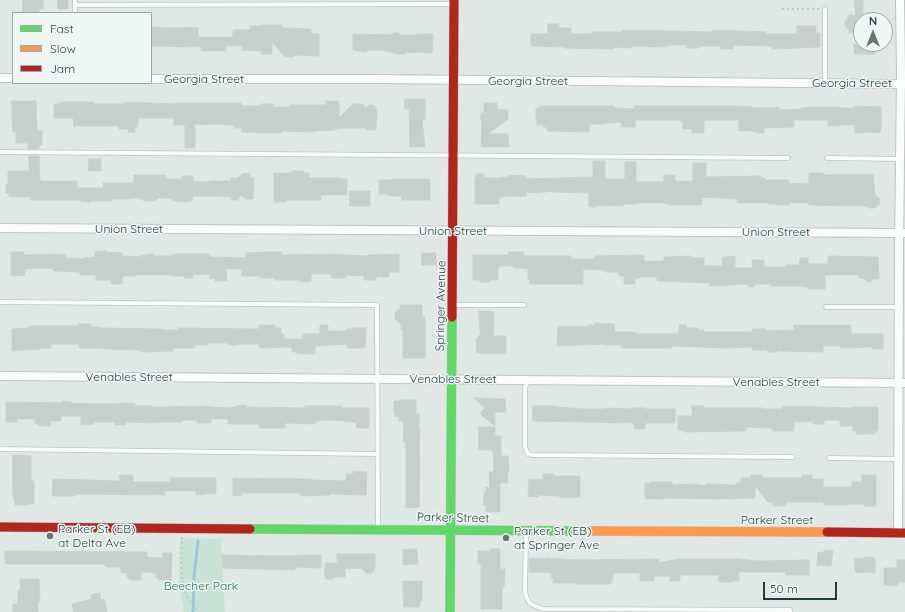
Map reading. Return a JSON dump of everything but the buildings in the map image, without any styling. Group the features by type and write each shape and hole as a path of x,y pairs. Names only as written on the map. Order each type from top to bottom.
{"street":[{"path":"900,0 903,84 900,159 902,233 899,307 902,383 899,459 902,533"},
{"name":"Springer Avenue","path":"450,612 454,2"},
{"path":"0,78 12,78"},
{"name":"Georgia Street","path":"152,79 903,84"},
{"name":"Union Street","path":"0,228 902,233"},
{"name":"Venables Street","path":"0,376 902,383"},
{"name":"Parker Street","path":"0,526 902,533"}],"lane":[{"path":"75,2 454,2"},
{"path":"825,9 825,83"},
{"path":"0,152 788,158"},
{"path":"827,158 900,159"},
{"path":"0,302 377,305 378,529"},
{"path":"453,305 524,305"},
{"path":"826,307 899,307"},
{"path":"528,380 525,388 525,447 528,454 793,457"},
{"path":"0,449 377,454"},
{"path":"829,458 899,459"},
{"path":"526,530 525,592 527,600 532,605 544,609 790,610 790,612"}],"path":[{"path":"782,9 825,9"},
{"path":"182,527 181,575 191,605 200,612"}],"green space":[{"name":"Beecher Park","path":"180,538 221,539 225,612 184,612 179,586"}],"waterway":[{"path":"193,612 194,576 198,541"}],"traffic: fast":[{"path":"450,612 452,317"},
{"path":"250,529 590,531"}],"traffic: slow":[{"path":"590,531 827,532"}],"traffic: jam":[{"path":"452,317 454,0"},
{"path":"0,527 250,529"},
{"path":"827,532 905,533"}],"place":[{"name":"Parker St (EB) at Delta Ave","path":"50,536"},
{"name":"Parker St (EB) at Springer Ave","path":"506,538"}]}
